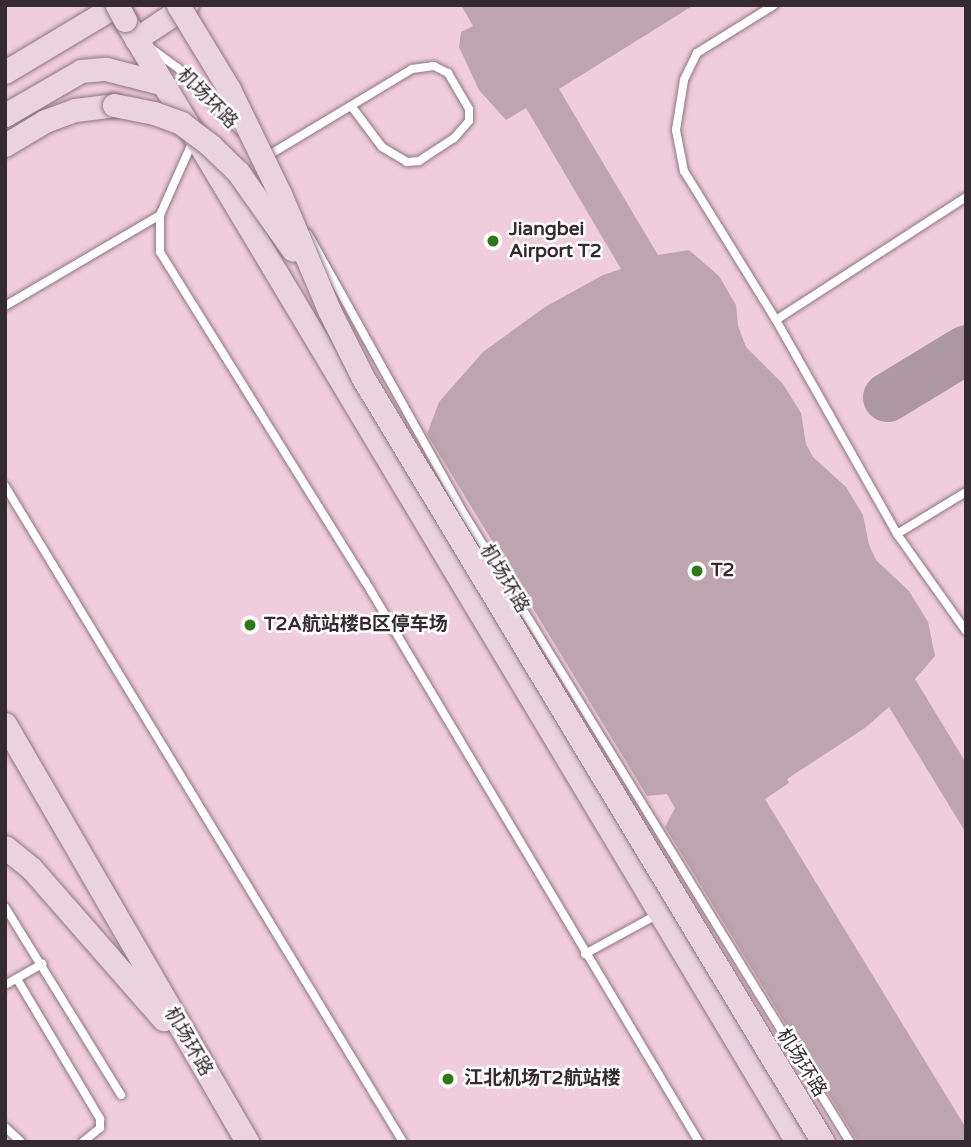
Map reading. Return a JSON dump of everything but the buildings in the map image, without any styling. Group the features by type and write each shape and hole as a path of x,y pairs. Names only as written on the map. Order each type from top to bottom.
{"street":[{"path":"178,5 229,89 280,194 317,284"},
{"path":"5,72 126,22 187,5"},
{"name":"机场环路","path":"126,22 797,1142"},
{"path":"5,115 81,72 106,69 161,83"},
{"path":"5,145 45,121 75,110 114,105 154,113 181,123 211,146 238,172 317,284"},
{"name":"机场环路","path":"317,284 363,378 823,1142"},
{"name":"机场环路","path":"5,724 247,1142"},
{"path":"5,847 31,868 195,1055"}],"lane":[{"path":"774,5 697,53 684,80 676,130 684,171 776,320 897,534 966,631"},
{"name":"机场环路","path":"126,22 202,90 264,158 397,388 464,514 850,1142"},
{"path":"264,158 412,69 434,66 447,73 469,109 469,121 463,130 442,146 419,161 407,162 382,147 352,107"},
{"path":"195,138 160,215 160,252 365,581 699,1142"},
{"path":"776,320 966,197"},
{"path":"5,306 160,215"},
{"path":"5,486 402,1142"},
{"path":"897,534 966,492"},
{"path":"5,907 121,1095"},
{"path":"585,954 661,913"},
{"path":"5,985 42,964"},
{"path":"17,979 100,1119 100,1128 83,1142"},
{"path":"5,1127 21,1142"}],"shaded area":[{"path":"5,5 966,5 966,1142 5,1142"}],"taxiway":[{"path":"887,397 966,349"}],"place":[{"name":"Jiangbei Airport T2","path":"493,241"},
{"name":"T2","path":"697,571"},
{"name":"T2A航站楼B区停车场","path":"250,625"},
{"name":"江北机场T2航站楼","path":"448,1079"}]}
